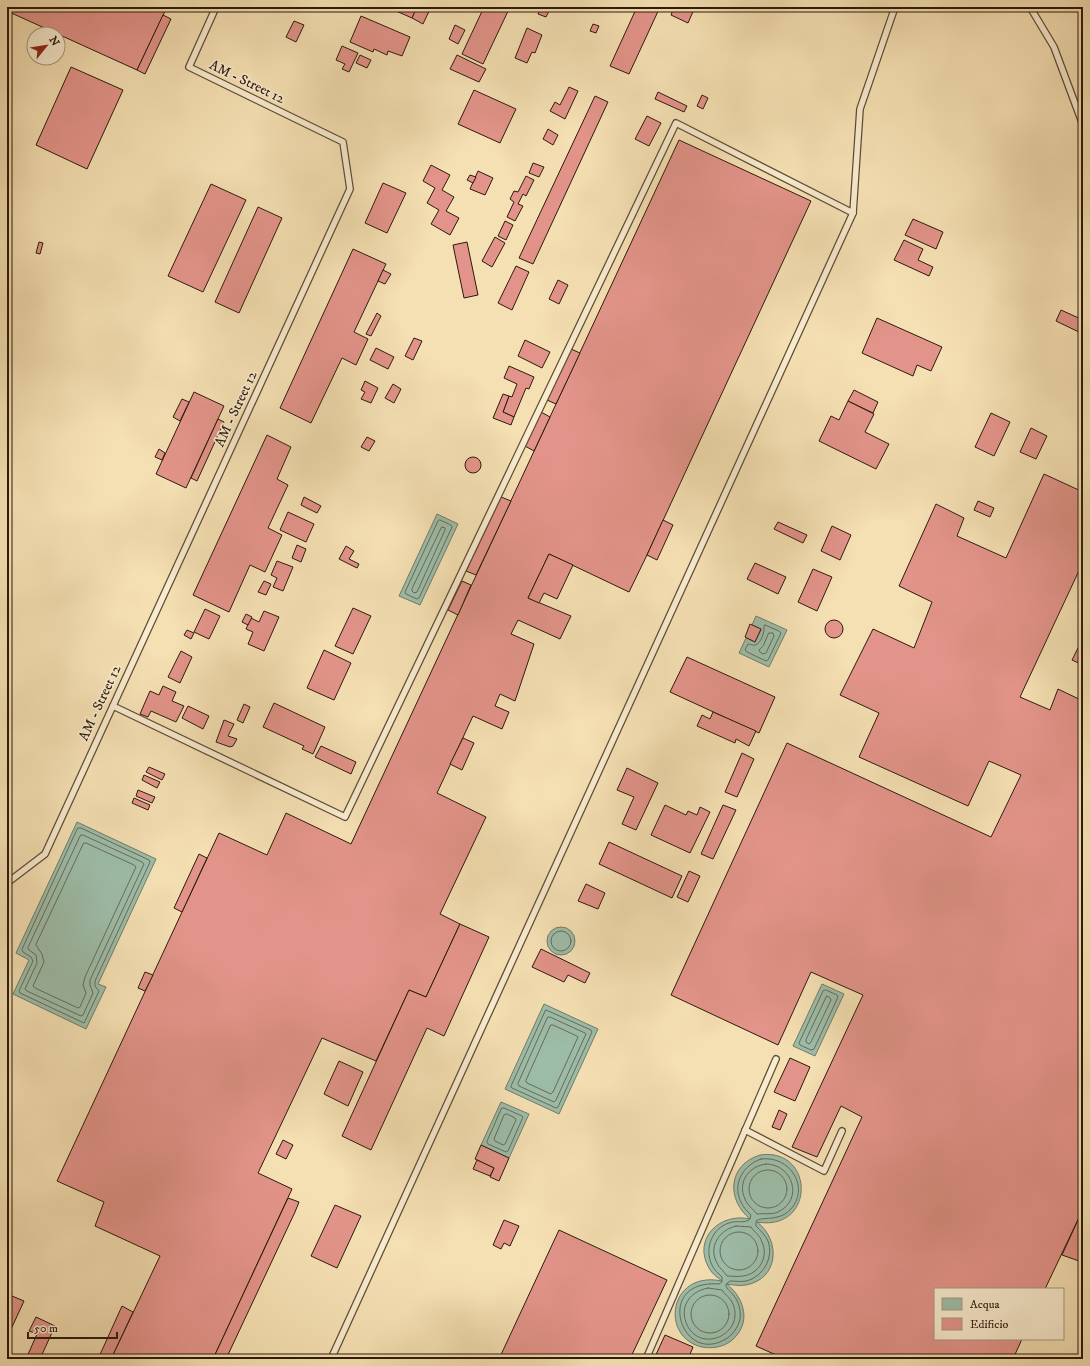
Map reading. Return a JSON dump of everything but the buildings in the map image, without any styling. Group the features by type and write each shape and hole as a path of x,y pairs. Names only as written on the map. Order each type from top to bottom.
{"lane":[{"name":"AM - Street 12","path":"7,883 45,854 350,189 343,142 189,67 216,7"},
{"path":"332,1359 853,213 860,109 895,7"},
{"path":"1030,7 1054,47 1083,125"},
{"path":"113,706 345,817 676,123 853,213"},
{"path":"646,1359 776,1059"},
{"path":"745,1130 824,1172 842,1131"}],"water":[{"path":"437,514 458,524 420,605 399,596"},
{"path":"756,616 787,630 769,667 739,653 746,638 755,642 761,630 752,625"},
{"path":"77,822 156,859 98,984 106,987 86,1029 13,994 29,960 16,953"},
{"path":"561,927 571,931 575,941 571,951 561,955 551,951 547,941 551,931"},
{"path":"822,984 844,994 815,1056 793,1046"},
{"path":"544,1004 598,1029 559,1114 505,1089"},
{"path":"501,1102 529,1114 509,1158 481,1145"},
{"path":"760,1155 778,1156 791,1164 799,1175 801,1189 798,1203 790,1215 776,1222 757,1222 765,1230 773,1248 773,1258 770,1267 765,1275 757,1281 746,1285 727,1284 742,1304 744,1319 742,1327 731,1341 724,1345 710,1348 702,1347 688,1341 680,1331 675,1319 676,1306 681,1294 690,1285 704,1280 722,1281 710,1270 705,1257 704,1247 712,1230 719,1224 739,1218 750,1219 742,1211 737,1202 734,1193 734,1183 736,1174 742,1166 749,1160"}]}
